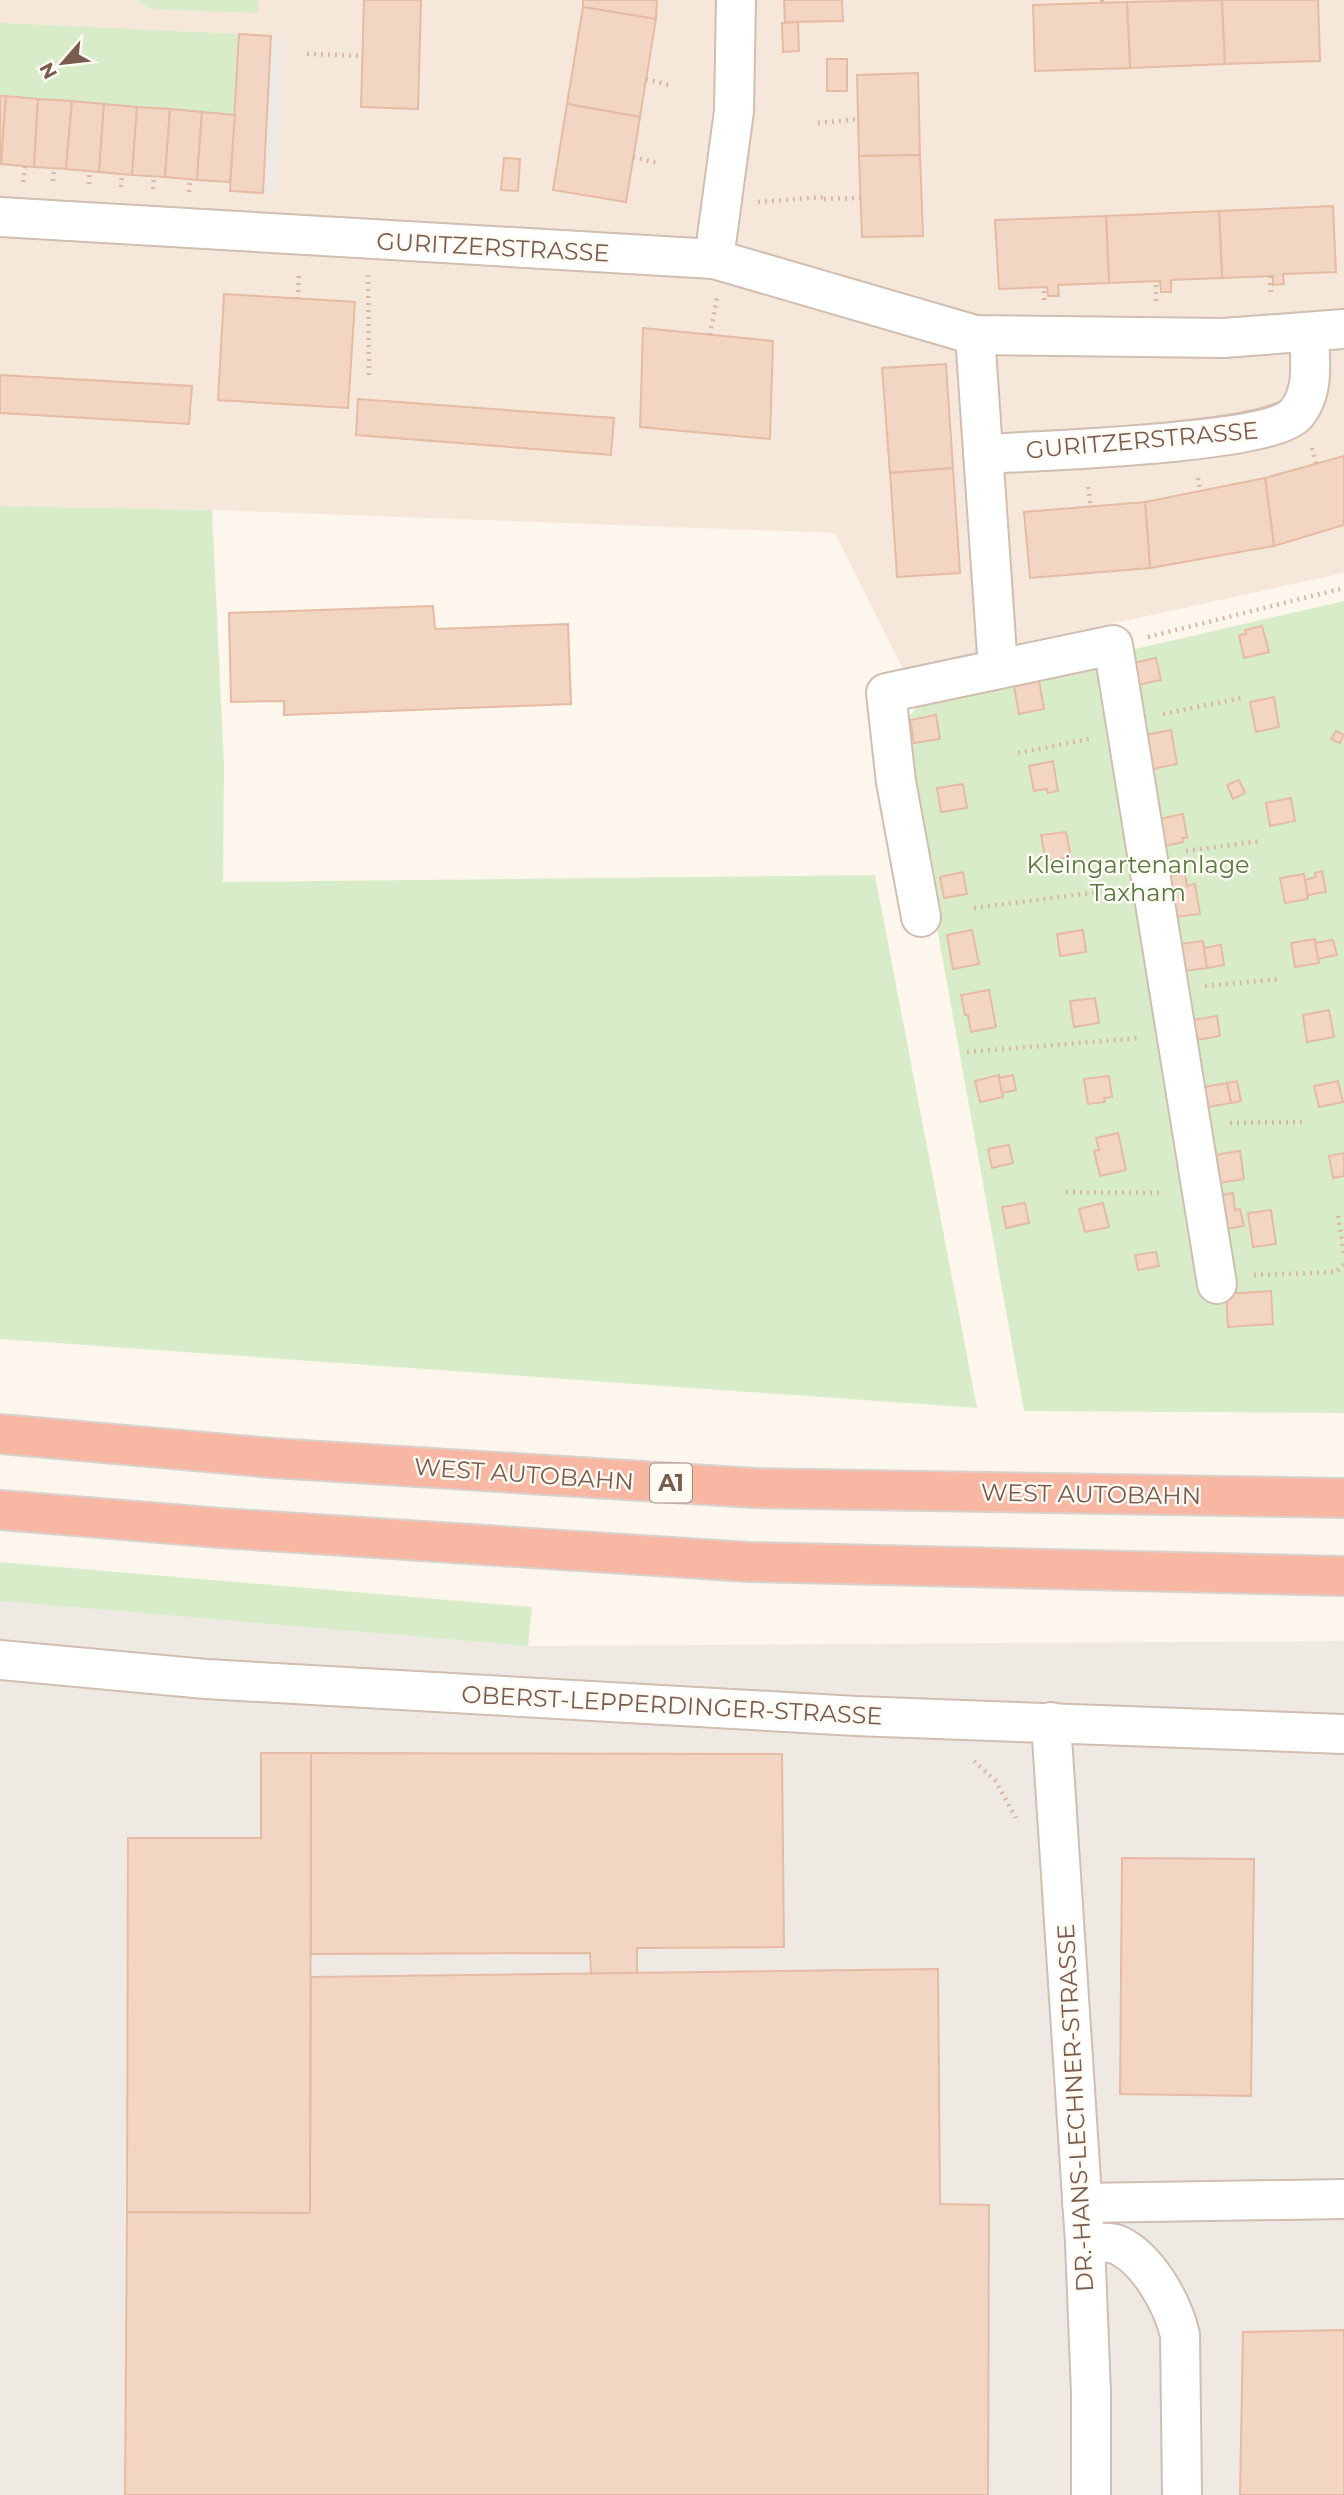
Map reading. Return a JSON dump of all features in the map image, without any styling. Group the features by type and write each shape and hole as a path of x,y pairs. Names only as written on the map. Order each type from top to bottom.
{"highway":[{"name":"WEST AUTOBAHN","path":"0,1434 273,1458 754,1488 1344,1498"},
{"path":"0,1510 221,1528 748,1562 1344,1576"}],"street":[{"path":"716,275 734,111 736,0"},
{"name":"GURITZERSTRASSE","path":"0,217 295,248 716,275 975,335 1223,338 1326,330 1306,396 1297,413 1286,423 1230,436 983,454"},
{"path":"975,335 998,670"},
{"path":"921,917 896,782 886,693 1113,645 1216,1277"},
{"name":"OBERST-LEPPERDINGER-STRASSE","path":"0,1660 206,1679 882,1717 1344,1734"},
{"name":"DR.-HANS-LECHNER-STRASSE","path":"1051,1722 1085,2243 1091,2393 1091,2495"},
{"path":"1082,2203 1344,2199"},
{"path":"1085,2243 1117,2244 1139,2261 1160,2287 1176,2315 1180,2335 1182,2495"}],"path":[{"path":"307,54 363,56"},
{"path":"646,79 668,85"},
{"path":"818,122 858,119"},
{"path":"633,157 658,163"},
{"path":"722,205 860,198"},
{"path":"295,248 298,299"},
{"path":"368,270 369,379"},
{"path":"710,335 716,275"},
{"path":"1270,276 1272,302"},
{"path":"1156,281 1156,303"},
{"path":"1113,645 1344,588"},
{"path":"1018,752 1241,698"},
{"path":"974,908 1150,871 1261,841"},
{"path":"1170,989 1281,979"},
{"path":"967,1052 1177,1035"},
{"path":"1191,1123 1303,1122"},
{"path":"1066,1192 1203,1194"},
{"path":"1338,1216 1344,1253"},
{"path":"1216,1277 1336,1272 1344,1264"},
{"path":"965,1759 977,1762 995,1780 1018,1823"}],"shaded area":[{"path":"0,0 1344,0 1344,573 903,669 835,533 212,510 0,506"},
{"path":"239,34 285,37 277,194 230,191"},
{"path":"0,1601 528,1646 1344,1641 1344,2495 0,2495"}],"green space":[{"path":"138,0 258,0 258,13 149,9"},
{"path":"0,23 239,34 235,115 0,96"},
{"path":"0,506 212,510 224,766 223,882 875,875 977,1408 0,1339"},
{"name":"Kleingartenanlage Taxham","path":"1344,601 1344,1413 1024,1411 901,728 923,698"},
{"path":"0,1562 532,1607 528,1646 0,1601"}],"building":[{"path":"364,0 421,0 418,109 361,107"},
{"path":"583,0 657,0 656,19 583,7"},
{"path":"784,0 842,0 843,21 785,22"},
{"path":"1222,0 1225,64 1130,68 1127,2"},
{"path":"1222,0 1318,0 1320,61 1225,64"},
{"path":"1127,2 1130,68 1035,71 1033,5"},
{"path":"583,7 656,19 640,117 567,104"},
{"path":"798,22 799,51 783,52 782,23"},
{"path":"239,34 271,36 263,193 230,191"},
{"path":"827,59 847,59 847,91 827,91"},
{"path":"918,73 920,155 859,156 857,75"},
{"path":"0,96 6,96 1,164 0,164"},
{"path":"6,96 38,99 34,167 1,164"},
{"path":"38,99 72,101 66,169 34,167"},
{"path":"72,101 104,104 99,172 66,169"},
{"path":"104,104 137,107 132,175 99,172"},
{"path":"567,104 640,117 626,202 553,190"},
{"path":"137,107 170,109 165,177 132,175"},
{"path":"170,109 202,112 197,180 165,177"},
{"path":"202,112 235,115 230,182 197,180"},
{"path":"920,155 923,236 862,237 859,156"},
{"path":"504,158 520,159 518,191 501,190"},
{"path":"1333,206 1336,272 1283,274 1284,284 1273,285 1273,276 1222,278 1219,211"},
{"path":"1219,211 1222,278 1171,280 1171,292 1161,292 1160,281 1109,283 1106,216"},
{"path":"1106,216 1109,283 1058,285 1059,296 1048,296 1047,287 999,289 995,220"},
{"path":"224,294 355,302 348,408 218,400"},
{"path":"643,328 773,341 770,439 640,427"},
{"path":"946,364 953,468 890,473 882,368"},
{"path":"0,375 192,386 189,424 0,413"},
{"path":"358,399 614,418 611,455 356,435"},
{"path":"1344,456 1344,525 1274,546 1265,478"},
{"path":"953,468 960,573 897,577 890,473"},
{"path":"1265,478 1274,546 1150,568 1145,502"},
{"path":"1145,502 1150,568 1030,578 1024,512"},
{"path":"433,606 435,629 568,624 571,704 284,715 284,701 231,702 229,613"},
{"path":"1262,626 1269,652 1244,658 1239,635 1246,634 1245,630"},
{"path":"1156,658 1161,680 1137,685 1133,663"},
{"path":"1039,681 1044,709 1019,714 1014,686"},
{"path":"1274,697 1279,727 1256,732 1250,702"},
{"path":"936,715 940,739 914,743 910,720"},
{"path":"1171,730 1177,764 1152,769 1146,735"},
{"path":"1336,731 1344,735 1340,743 1331,739"},
{"path":"1053,761 1058,791 1034,791 1029,766"},
{"path":"1239,780 1245,793 1233,799 1227,785"},
{"path":"963,784 967,808 941,812 937,788"},
{"path":"1291,798 1295,821 1270,826 1266,803"},
{"path":"1183,814 1187,838 1182,838 1183,842 1165,846 1159,819"},
{"path":"1066,832 1071,857 1046,861 1041,835"},
{"path":"1322,871 1326,892 1308,895 1304,880 1316,877 1315,873"},
{"path":"963,872 967,894 944,898 940,877"},
{"path":"1185,874 1187,886 1195,884 1200,914 1176,917 1169,876"},
{"path":"1304,874 1308,899 1285,903 1280,878"},
{"path":"972,930 979,964 953,969 947,935"},
{"path":"1083,930 1086,952 1060,956 1057,934"},
{"path":"1315,939 1319,963 1295,967 1291,943"},
{"path":"1333,940 1337,955 1318,959 1315,943"},
{"path":"1203,941 1207,968 1184,971 1180,944"},
{"path":"1221,945 1224,965 1207,968 1204,948"},
{"path":"989,990 996,1027 971,1032 961,995"},
{"path":"1095,998 1099,1023 1074,1027 1070,1001"},
{"path":"1329,1010 1334,1037 1307,1042 1303,1015"},
{"path":"1217,1016 1220,1036 1196,1040 1193,1020"},
{"path":"999,1075 1003,1097 980,1102 975,1081"},
{"path":"1013,1075 1016,1090 1002,1093 999,1078"},
{"path":"1109,1076 1112,1097 1104,1098 1105,1102 1088,1104 1084,1079"},
{"path":"1237,1081 1241,1101 1231,1103 1227,1083"},
{"path":"1338,1081 1343,1102 1319,1107 1314,1086"},
{"path":"1227,1083 1231,1103 1208,1107 1204,1087"},
{"path":"1118,1133 1126,1170 1100,1176 1094,1151 1099,1150 1096,1138"},
{"path":"1009,1145 1013,1163 992,1168 988,1149"},
{"path":"1240,1151 1244,1179 1220,1183 1215,1155"},
{"path":"1344,1153 1344,1176 1333,1178 1329,1156"},
{"path":"1233,1193 1235,1210 1240,1209 1244,1226 1214,1231 1208,1197"},
{"path":"1025,1203 1029,1223 1006,1228 1002,1207"},
{"path":"1103,1203 1109,1227 1085,1232 1079,1209"},
{"path":"1271,1210 1276,1244 1253,1247 1248,1213"},
{"path":"1156,1252 1159,1266 1138,1270 1135,1255"},
{"path":"1271,1291 1273,1324 1228,1327 1226,1294"},
{"path":"261,1753 311,1753 310,2213 127,2212 128,1838 261,1838"},
{"path":"311,1753 782,1754 784,1947 637,1948 637,1973 591,1974 590,1953 311,1954"},
{"path":"1122,1858 1254,1859 1251,2096 1120,2094"},
{"path":"938,1969 940,2204 989,2205 988,2495 125,2495 127,2212 310,2213 311,1977"},
{"path":"1344,2330 1344,2495 1240,2495 1243,2332"}]}
